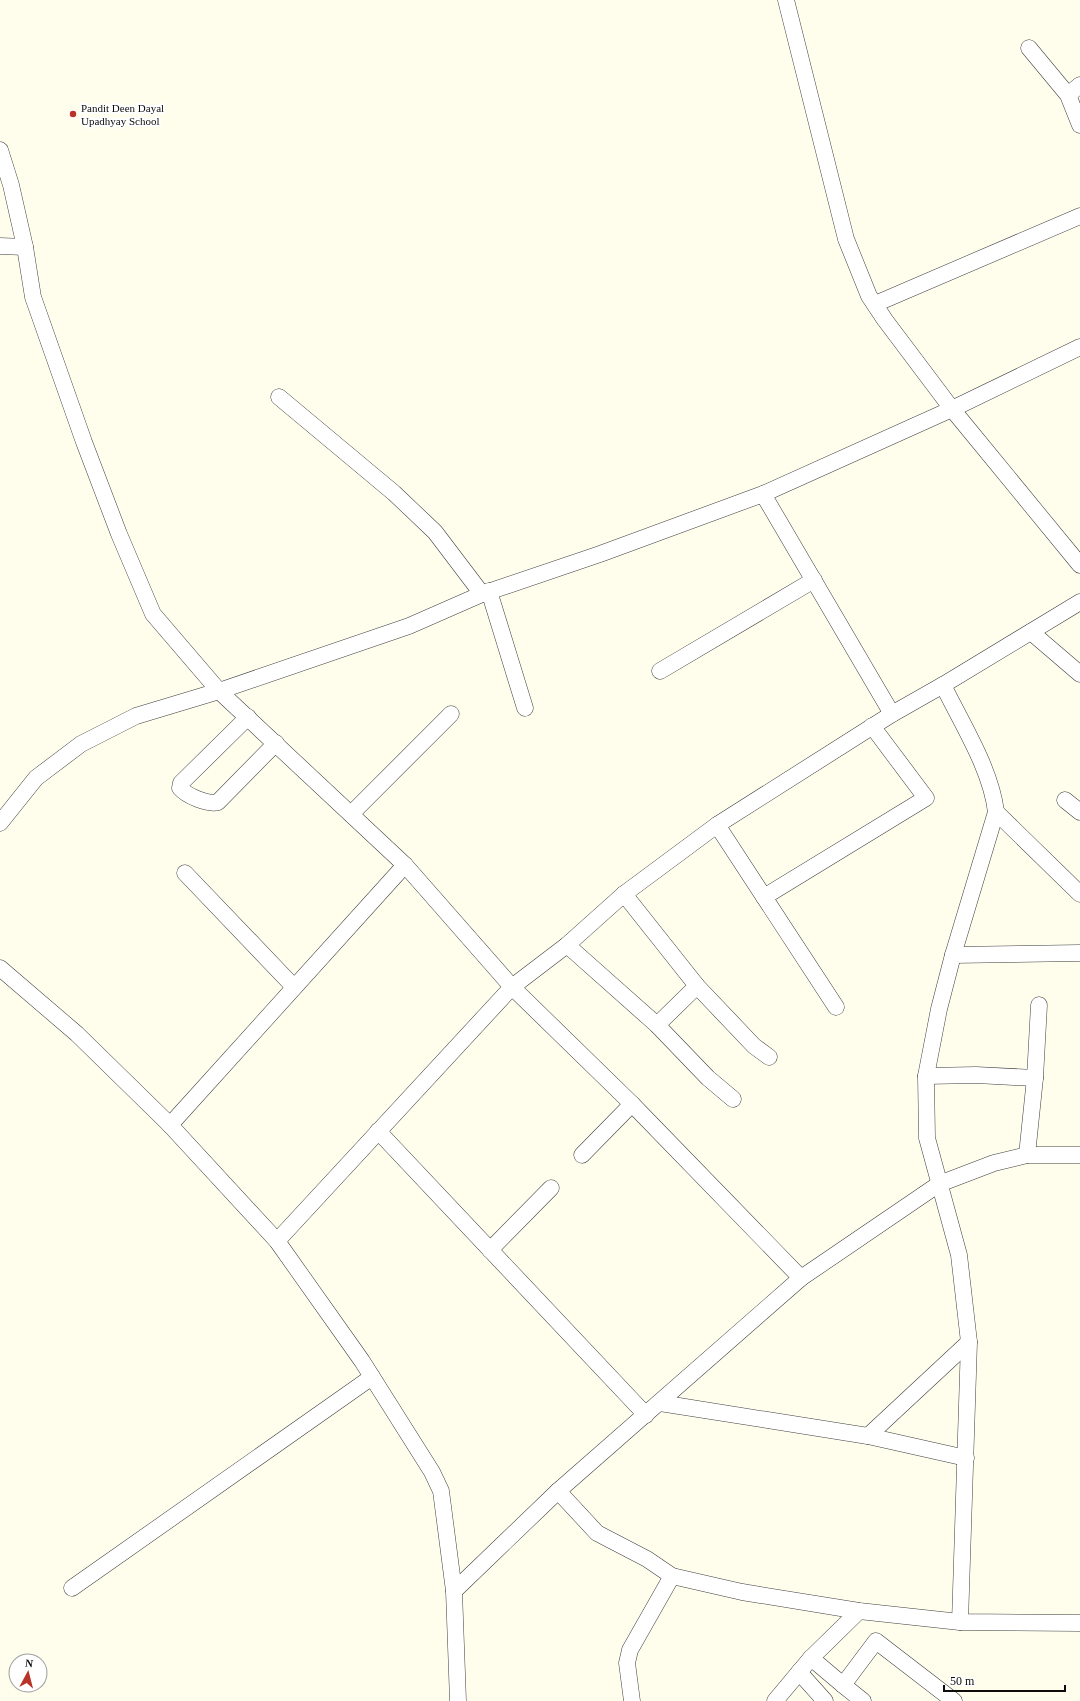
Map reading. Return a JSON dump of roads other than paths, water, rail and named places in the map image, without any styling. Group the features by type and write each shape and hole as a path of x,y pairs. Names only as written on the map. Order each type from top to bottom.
{"street":[{"path":"786,0 846,239 870,296 952,408 1080,565"},
{"path":"1029,48 1068,95 1080,125"},
{"path":"1068,95 1080,85"},
{"path":"0,150 11,184 36,304 84,442 119,534 153,614 219,691 352,813 405,864 512,987 632,1104 801,1278"},
{"path":"875,304 1080,216"},
{"path":"0,246 25,247"},
{"path":"0,823 36,778 81,744 136,716 219,691 409,626 485,592 600,554 763,494 952,408 1080,347"},
{"path":"279,397 394,493 435,532 485,592 525,708"},
{"path":"763,494 892,714"},
{"path":"660,671 814,580"},
{"path":"277,1241 512,987 567,945 624,894 717,825 872,726 1080,602"},
{"path":"1031,632 1080,674"},
{"path":"943,685 980,760 995,802 996,812 953,955 926,1076 927,1138 959,1255 969,1342 960,1622"},
{"path":"352,813 451,714"},
{"path":"248,717 181,783 180,788 183,792 204,800 215,803 218,802 276,743"},
{"path":"764,897 926,798 872,726"},
{"path":"1065,800 1080,812"},
{"path":"996,812 1080,894"},
{"path":"717,825 836,1007"},
{"path":"170,1125 405,864"},
{"path":"185,873 294,987"},
{"path":"624,894 697,986 754,1046 769,1057"},
{"path":"567,945 657,1024 708,1078 733,1099"},
{"path":"953,955 1080,953"},
{"path":"0,968 77,1034 170,1125 277,1241 372,1377 432,1472 440,1491 454,1591 458,1701"},
{"path":"657,1024 697,986"},
{"path":"1027,1155 1036,1078 1039,1005"},
{"path":"926,1076 976,1075 1036,1078"},
{"path":"582,1155 632,1104"},
{"path":"378,1131 646,1415"},
{"path":"454,1591 558,1491 801,1278 939,1184 994,1163 1027,1155 1080,1155"},
{"path":"490,1250 551,1188"},
{"path":"868,1436 969,1342"},
{"path":"72,1588 372,1377"},
{"path":"660,1403 868,1436 966,1458"},
{"path":"558,1491 597,1533 647,1559 672,1576 742,1592 859,1611 960,1622 1080,1623"},
{"path":"632,1701 627,1663 630,1650 672,1576"},
{"path":"775,1701 811,1658 859,1611"},
{"path":"843,1685 876,1641 954,1701"},
{"path":"811,1658 863,1701"},
{"path":"799,1672 825,1701"}],"place":[{"name":"Pandit Deen Dayal Upadhyay School","path":"73,114"}]}
